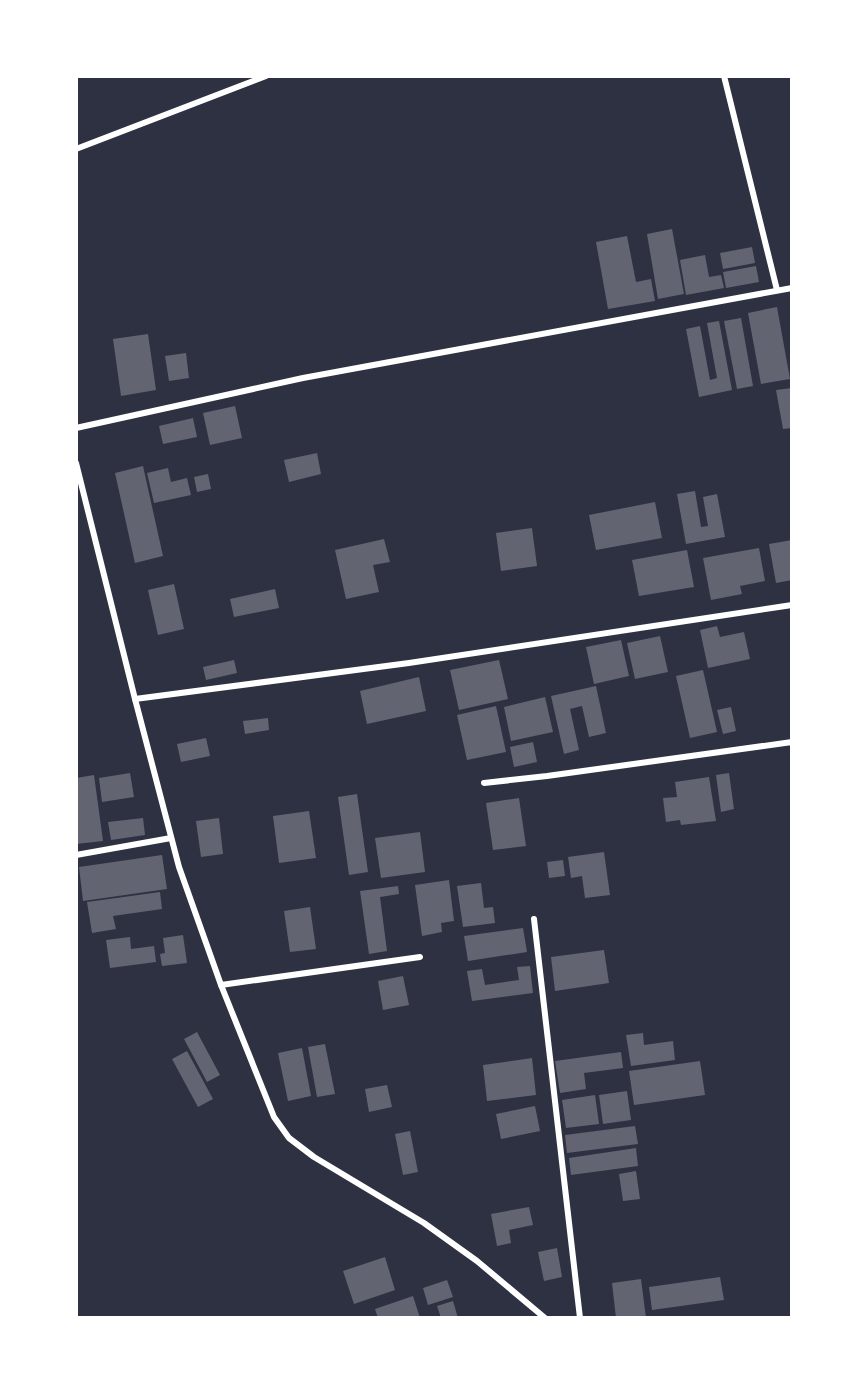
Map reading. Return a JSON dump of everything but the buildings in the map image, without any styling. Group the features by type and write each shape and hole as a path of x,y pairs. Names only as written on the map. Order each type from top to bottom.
{"street":[{"path":"76,149 266,76"},
{"path":"724,76 777,290"},
{"path":"76,428 303,378 792,288"},
{"path":"76,464 171,838 221,985 274,1117 289,1138 314,1157 424,1223 477,1261 545,1317"},
{"path":"135,699 408,663 792,605"},
{"path":"484,783 792,742"},
{"path":"76,855 171,838"},
{"path":"534,919 580,1317"},
{"path":"221,985 420,957"}]}
